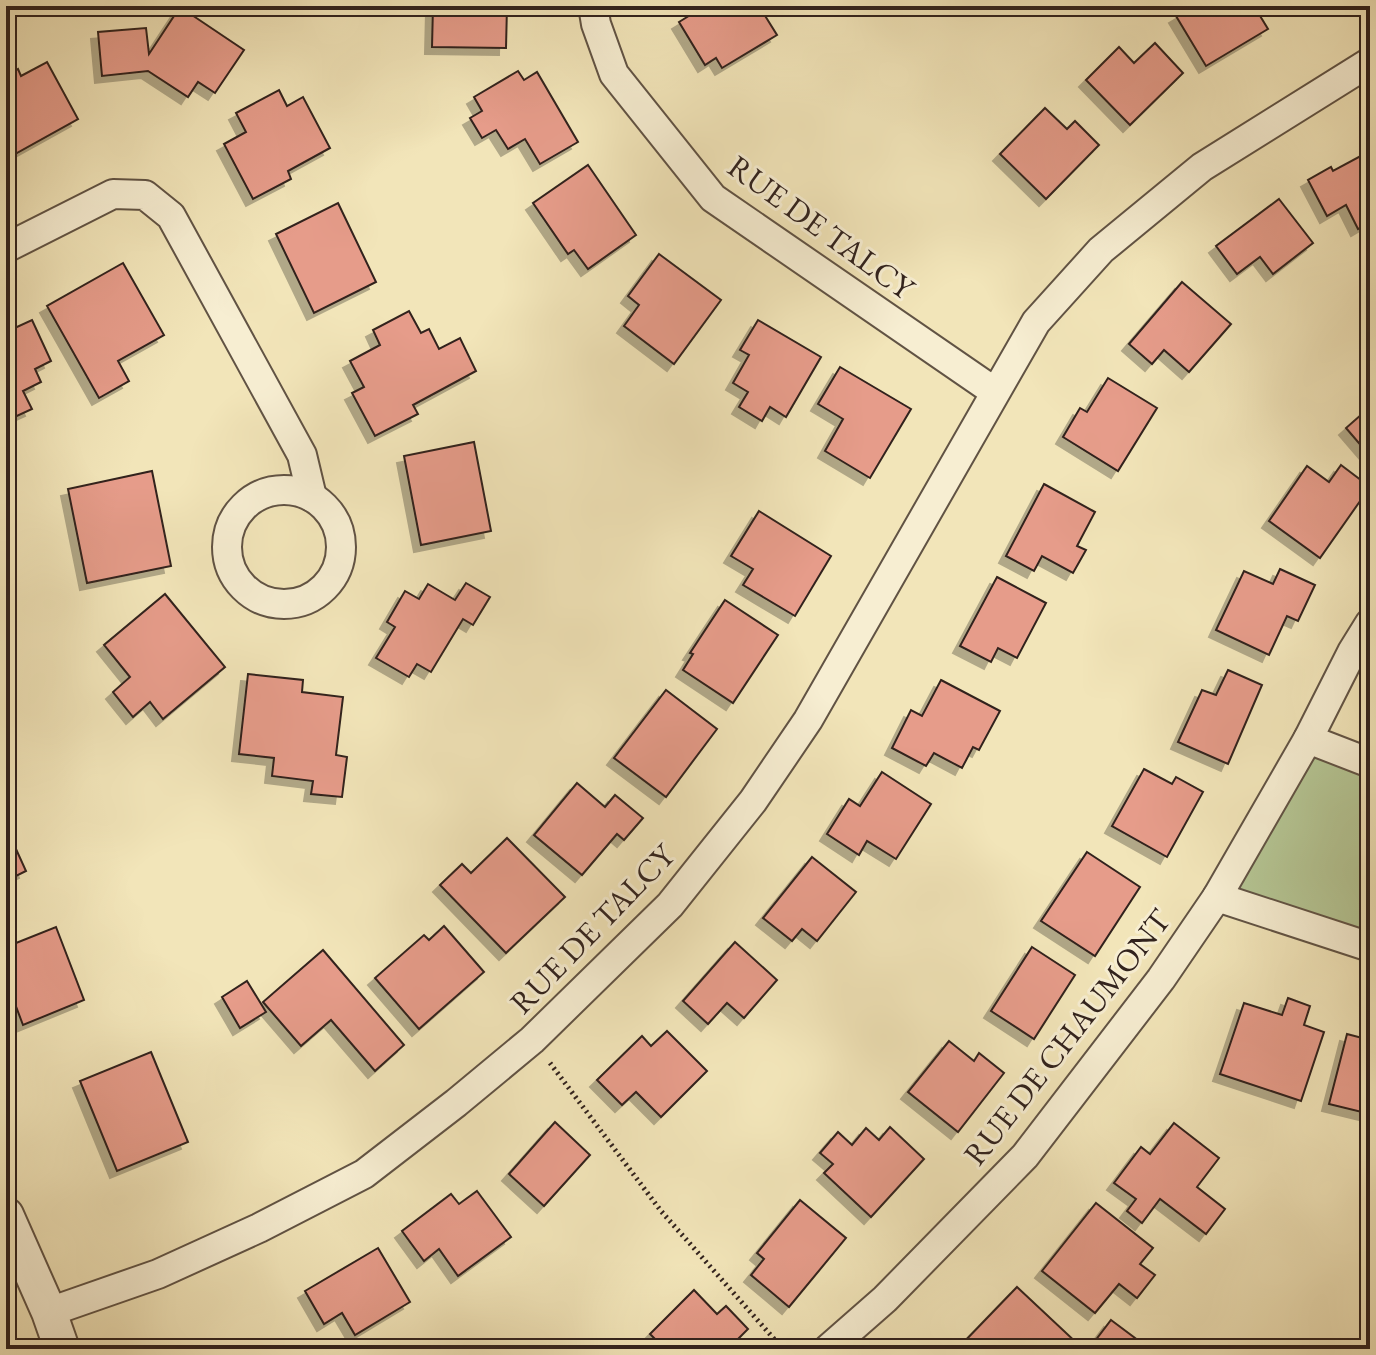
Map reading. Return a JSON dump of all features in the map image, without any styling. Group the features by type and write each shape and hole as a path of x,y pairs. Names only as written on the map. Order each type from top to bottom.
{"street":[{"name":"RUE DE TALCY","path":"593,6 596,24 614,74 713,198 995,392"},
{"name":"RUE DE TALCY","path":"49,1312 158,1274 259,1228 364,1174 532,1040 670,905 753,801 808,720 1036,322 1101,250 1202,167 1370,62"},
{"path":"6,248 113,194 145,195 171,216 302,455 312,497 327,509 337,525 341,544 339,563 331,580 317,594 299,602 280,604 261,599 246,589 231,566 228,539 233,522 244,507 259,496 276,491 295,491 312,497"},
{"name":"RUE DE CHAUMONT","path":"828,1349 885,1299 1025,1156 1161,979 1217,897 1308,739 1370,623"},
{"path":"1308,739 1370,763"},
{"name":"RUE DE CHAUMONT","path":"1217,897 1370,947"},
{"path":"6,1215 62,1349"}],"path":[{"path":"532,1040 661,1211 783,1349"}],"green space":[{"path":"1308,739 1370,763 1370,947 1217,897"}],"building":[{"path":"433,6 507,6 506,48 432,47"},
{"path":"705,6 759,6 777,35 722,68 716,58 705,65 679,22"},
{"path":"1193,6 1254,6 1268,29 1206,66 1176,16"},
{"path":"180,7 244,50 215,93 198,82 188,97 148,71 102,76 98,32 146,28 149,54"},
{"path":"1155,43 1183,73 1130,125 1086,80 1119,47 1134,63"},
{"path":"47,62 78,119 6,159 6,76 18,69 21,76"},
{"path":"518,71 524,80 537,72 578,142 540,164 525,139 508,149 496,130 482,138 470,118 482,111 474,97"},
{"path":"279,90 287,106 303,97 330,148 288,171 291,179 253,199 224,144 246,132 236,113"},
{"path":"1045,108 1067,129 1075,121 1099,145 1046,199 1000,154"},
{"path":"1370,151 1370,222 1358,229 1346,205 1327,216 1308,180 1331,167 1333,171"},
{"path":"588,165 636,235 588,269 574,250 568,254 533,203"},
{"path":"1279,199 1313,243 1273,274 1260,257 1237,274 1216,246"},
{"path":"338,203 376,282 314,313 276,234"},
{"path":"659,254 721,300 674,364 624,326 639,305 628,296"},
{"path":"123,263 164,335 118,361 129,381 99,398 47,306"},
{"path":"1182,282 1231,324 1189,372 1164,350 1152,364 1129,344"},
{"path":"409,311 421,333 429,329 439,349 460,338 476,371 413,405 418,414 375,436 352,393 364,387 350,361 380,345 373,330"},
{"path":"32,320 51,361 35,369 41,382 23,391 32,409 6,421 6,332"},
{"path":"758,320 821,357 786,417 770,407 762,421 739,407 748,392 733,383 749,355 740,350"},
{"path":"840,367 911,409 870,478 825,451 843,419 818,404"},
{"path":"1108,378 1157,408 1118,471 1063,437 1080,408 1087,412"},
{"path":"1370,407 1370,456 1346,428"},
{"path":"474,442 491,531 421,545 404,456"},
{"path":"1341,465 1370,487 1320,558 1269,521 1307,466 1329,482"},
{"path":"152,471 171,566 87,583 68,489"},
{"path":"1044,484 1095,512 1077,546 1086,550 1073,573 1042,556 1034,571 1006,556"},
{"path":"759,511 831,556 795,616 743,585 753,569 731,556"},
{"path":"1280,569 1315,585 1298,621 1287,616 1269,655 1216,630 1244,571 1273,584"},
{"path":"997,577 1046,603 1017,658 998,648 991,662 960,646"},
{"path":"466,583 490,597 473,625 463,619 431,672 417,664 409,677 376,658 395,627 387,622 405,591 419,599 428,584 455,600"},
{"path":"165,594 225,667 163,719 150,702 133,717 113,692 130,677 104,645"},
{"path":"725,600 778,635 733,703 683,670 693,654 690,653"},
{"path":"1228,670 1262,685 1228,764 1178,742 1202,690 1216,695"},
{"path":"248,674 303,680 302,692 343,697 336,755 347,757 342,797 311,794 313,781 272,776 274,758 239,754"},
{"path":"941,680 1000,711 979,750 973,747 962,768 934,753 926,766 892,748 911,710 922,716"},
{"path":"666,690 717,729 666,797 614,758"},
{"path":"1144,769 1172,784 1176,777 1203,792 1167,857 1112,826"},
{"path":"882,772 931,804 896,859 867,841 859,855 827,834 849,799 860,806"},
{"path":"577,783 605,807 615,795 643,818 624,840 617,834 582,875 534,835"},
{"path":"6,827 26,871 6,881"},
{"path":"507,838 565,897 506,953 440,885 462,864 471,873"},
{"path":"1087,852 1140,887 1095,956 1041,921"},
{"path":"812,857 856,892 817,941 802,929 792,941 763,918"},
{"path":"444,926 484,972 419,1029 375,978 424,935 429,940"},
{"path":"56,927 84,1000 23,1025 6,980 6,947"},
{"path":"735,942 777,980 744,1018 727,1003 708,1024 683,1001"},
{"path":"1032,947 1075,975 1034,1039 991,1011"},
{"path":"323,950 404,1045 375,1071 331,1020 301,1046 263,1002"},
{"path":"247,981 266,1012 240,1028 222,997"},
{"path":"1288,998 1310,1006 1304,1025 1324,1032 1301,1101 1220,1074 1244,1003 1282,1015"},
{"path":"667,1031 707,1071 661,1117 636,1092 622,1105 597,1080 642,1036 651,1046"},
{"path":"1347,1034 1370,1040 1370,1114 1329,1104"},
{"path":"949,1041 974,1061 979,1053 1004,1073 958,1132 908,1092"},
{"path":"151,1052 188,1142 117,1171 80,1081"},
{"path":"555,1122 590,1155 544,1206 509,1174"},
{"path":"1174,1123 1219,1158 1197,1187 1225,1209 1206,1234 1160,1199 1142,1223 1127,1211 1136,1199 1114,1183 1141,1147 1150,1154"},
{"path":"890,1127 924,1159 871,1217 824,1173 833,1164 820,1153 838,1132 852,1145 866,1128 879,1140"},
{"path":"477,1191 511,1237 458,1276 439,1249 424,1261 402,1231 451,1194 459,1204"},
{"path":"800,1200 846,1238 789,1307 751,1275 764,1259 757,1253"},
{"path":"1096,1203 1153,1248 1140,1264 1155,1275 1137,1298 1119,1284 1095,1313 1042,1271"},
{"path":"378,1248 410,1302 355,1335 342,1313 324,1324 305,1291"},
{"path":"1017,1287 1080,1346 1077,1349 965,1349 961,1345"},
{"path":"694,1290 717,1314 726,1306 748,1329 728,1349 665,1349 650,1334"},
{"path":"1111,1320 1139,1341 1133,1349 1106,1349 1095,1341"}]}
